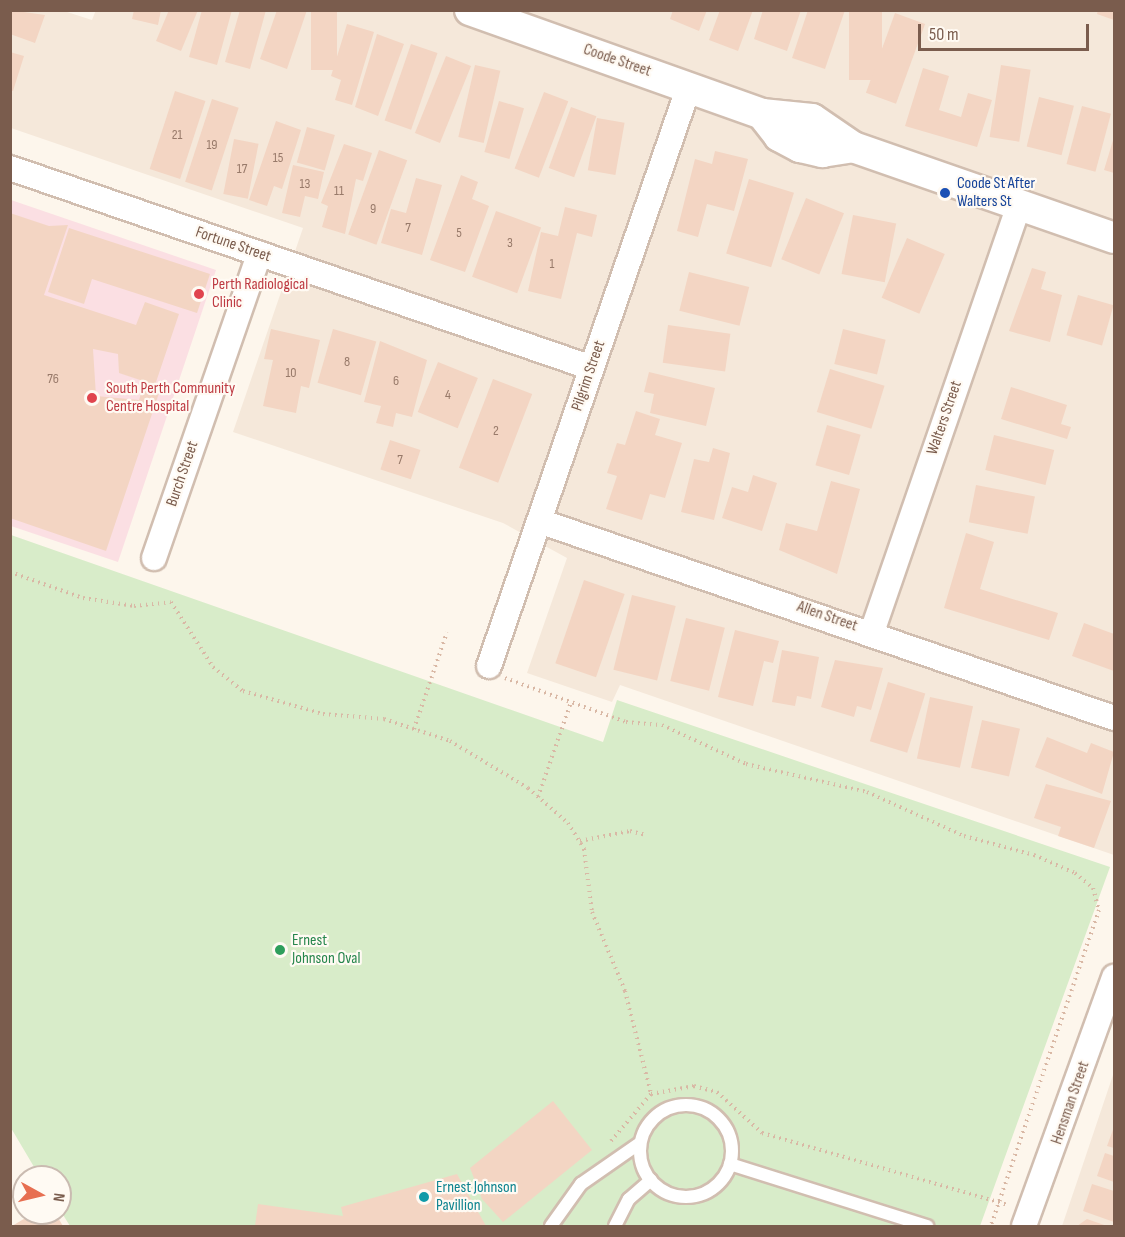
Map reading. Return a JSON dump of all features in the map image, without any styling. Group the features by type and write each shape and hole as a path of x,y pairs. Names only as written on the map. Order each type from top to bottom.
{"street":[{"name":"Coode Street","path":"470,10 689,86 762,114 812,119 854,147 1114,238"},
{"name":"Pilgrim Street","path":"489,666 689,86"},
{"name":"Fortune Street","path":"10,168 592,368"},
{"name":"Walters Street","path":"872,632 1018,204"},
{"name":"Burch Street","path":"154,558 259,254"},
{"name":"Allen Street","path":"539,521 872,632 1114,717"},
{"name":"Hensman Street","path":"1027,1220 1114,977"}],"lane":[{"path":"551,1227 581,1184 640,1143 658,1114 691,1105 721,1120 731,1141 730,1164 711,1190 690,1197 668,1194 651,1180 640,1143"},
{"path":"730,1164 927,1227"},
{"path":"615,1227 629,1199 651,1180"}],"path":[{"path":"10,572 83,598 134,606 171,602 213,667 243,691 323,714 384,719 450,741 538,797 568,823 580,841 595,922 625,991 651,1094 694,1086 717,1092 762,1132 1000,1201 1027,1220"},
{"path":"414,729 447,632"},
{"path":"489,666 490,673 626,722 662,725 746,764 867,792 964,836 1034,855 1075,873 1093,888 1099,910 991,1227"},
{"path":"538,797 571,702"},
{"path":"580,841 630,831 646,835"}],"shaded area":[{"path":"96,10 1114,11 1114,855 620,685 612,702 527,673 567,558 503,523 233,432 303,228 11,128 11,11 64,11 92,20"},
{"name":"South Perth Community Centre Hospital","path":"11,200 216,270 118,562 11,526"},
{"path":"1114,1072 1114,1226 1062,1226 1080,1173"}],"green space":[{"path":"11,535 603,742 617,700 1110,867 980,1226 70,1226 72,1225 72,1165 33,1165 11,1128"}],"building":[{"path":"10,10 45,15 35,43 10,34"},
{"path":"134,10 161,10 158,25 132,19"},
{"path":"169,10 198,10 181,51 156,41"},
{"path":"202,10 232,10 217,65 189,57"},
{"path":"240,10 266,10 250,69 225,62"},
{"path":"277,10 307,10 287,69 260,59"},
{"path":"311,10 337,10 337,70 311,70"},
{"path":"673,10 707,10 699,31 670,19"},
{"path":"720,10 753,10 738,51 709,40"},
{"path":"763,10 801,10 787,51 754,39"},
{"path":"808,10 845,10 825,69 792,58"},
{"path":"849,10 882,10 882,80 849,80"},
{"path":"1098,10 1114,10 1114,20 1097,14"},
{"path":"895,13 925,24 896,104 866,93"},
{"path":"347,24 374,32 352,105 335,100 341,80 331,76"},
{"path":"377,34 404,44 378,116 355,107"},
{"path":"411,44 437,53 411,130 385,121"},
{"path":"10,52 24,56 13,91 10,90"},
{"path":"446,56 471,66 440,143 415,133"},
{"path":"475,65 500,71 484,143 458,137"},
{"path":"1001,65 1031,70 1019,142 990,137"},
{"path":"923,68 949,76 939,110 961,117 968,93 992,100 977,147 905,126"},
{"path":"175,91 205,101 180,179 150,169"},
{"path":"544,92 568,101 539,178 515,169"},
{"path":"1039,97 1074,106 1062,155 1027,146"},
{"path":"212,99 239,108 212,190 185,182"},
{"path":"499,101 524,108 509,159 484,152"},
{"path":"1082,106 1111,114 1095,172 1066,164"},
{"path":"571,107 596,116 574,177 549,168"},
{"path":"597,118 625,123 615,175 588,170"},
{"path":"276,121 301,130 282,189 274,186 267,206 249,200"},
{"path":"307,127 335,135 325,171 297,163"},
{"path":"1114,137 1114,173 1104,170"},
{"path":"234,139 259,144 248,199 223,194"},
{"path":"344,144 372,153 363,181 356,179 345,234 322,227 328,206 321,203"},
{"path":"379,150 407,160 376,245 348,235"},
{"path":"715,151 748,159 734,211 707,204 698,237 677,231 695,159 712,164"},
{"path":"293,165 324,172 318,199 305,196 300,217 282,213"},
{"path":"461,175 478,182 472,199 489,206 465,272 430,260"},
{"path":"416,178 442,185 422,255 381,243 391,209 406,213"},
{"path":"749,179 794,193 771,267 726,254"},
{"path":"806,198 844,213 819,275 781,259"},
{"path":"565,207 597,215 592,237 577,233 561,299 528,291 541,232 558,236"},
{"path":"496,211 541,227 517,293 472,277"},
{"name":"South Perth Community Centre Hospital","path":"10,213 49,226 68,225 44,295 136,325 145,302 179,314 155,385 119,373 118,354 93,349 96,396 139,400 143,387 159,393 106,551 10,518"},
{"path":"853,215 896,223 885,282 842,274"},
{"path":"69,228 210,274 197,313 92,279 84,304 48,292"},
{"path":"907,238 945,254 919,314 882,298"},
{"path":"1032,268 1046,272 1041,289 1062,295 1050,342 1009,331"},
{"path":"689,272 749,287 739,326 679,311"},
{"path":"1078,295 1114,305 1102,346 1066,335"},
{"path":"668,325 730,334 725,371 663,363"},
{"path":"271,329 320,340 309,388 301,386 296,413 263,406 273,360 264,359"},
{"path":"333,329 376,341 361,395 318,383"},
{"path":"843,329 886,340 877,375 834,364"},
{"path":"380,341 427,360 412,417 396,413 393,427 376,423 381,406 364,402"},
{"path":"438,362 478,378 458,428 418,412"},
{"path":"830,369 885,386 871,429 817,412"},
{"path":"649,372 715,388 706,426 650,413 654,394 644,392"},
{"path":"493,379 532,394 498,483 459,468"},
{"path":"1011,387 1067,405 1061,424 1071,427 1067,439 1001,419"},
{"path":"636,411 660,419 655,435 682,443 665,498 650,494 642,520 606,509 617,476 607,473 617,443 625,445"},
{"path":"827,425 861,435 849,475 815,465"},
{"path":"994,435 1054,450 1045,485 985,470"},
{"path":"390,440 420,450 411,479 380,469"},
{"path":"713,448 730,453 714,520 681,512 694,459 709,462"},
{"path":"753,475 777,483 762,531 722,518 732,487 748,492"},
{"path":"831,481 860,489 837,574 779,550 786,523 817,531"},
{"path":"976,485 1035,496 1028,534 969,522"},
{"path":"966,533 994,542 980,589 1058,613 1049,640 944,608"},
{"path":"584,580 625,594 596,677 555,663"},
{"path":"632,595 676,606 657,681 613,670"},
{"path":"686,618 725,628 709,691 670,681"},
{"path":"1084,623 1114,634 1114,671 1072,656"},
{"path":"735,630 779,641 773,663 764,661 753,706 718,697"},
{"path":"782,650 819,657 811,699 797,696 795,706 772,702"},
{"path":"835,660 883,668 871,710 857,706 854,717 821,707"},
{"path":"888,682 925,693 907,753 870,741"},
{"path":"930,697 973,706 960,768 917,759"},
{"path":"982,720 1020,729 1009,777 971,768"},
{"path":"1047,737 1087,753 1091,743 1114,752 1102,794 1035,767"},
{"path":"1046,784 1111,801 1094,848 1058,836 1061,827 1034,818"},
{"path":"553,1101 592,1150 503,1222 482,1199 470,1168"},
{"path":"1114,1127 1114,1148 1107,1146"},
{"path":"1105,1153 1114,1156 1114,1182 1097,1176"},
{"name":"Ernest Johnson Pavillion","path":"457,1174 486,1226 255,1226 258,1204 343,1216 341,1207"},
{"path":"1092,1184 1114,1191 1114,1222 1083,1211"},
{"path":"1087,1219 1107,1226 1077,1226"},
{"path":"62,1225 63,1226 12,1226"}],"place":[{"name":"Coode St After Walters St","path":"945,193"},
{"name":"Perth Radiological Clinic","path":"199,294"},
{"name":"South Perth Community Centre Hospital","path":"92,398"},
{"name":"Ernest Johnson Oval","path":"280,950"},
{"name":"Ernest Johnson Pavillion","path":"424,1197"}]}
